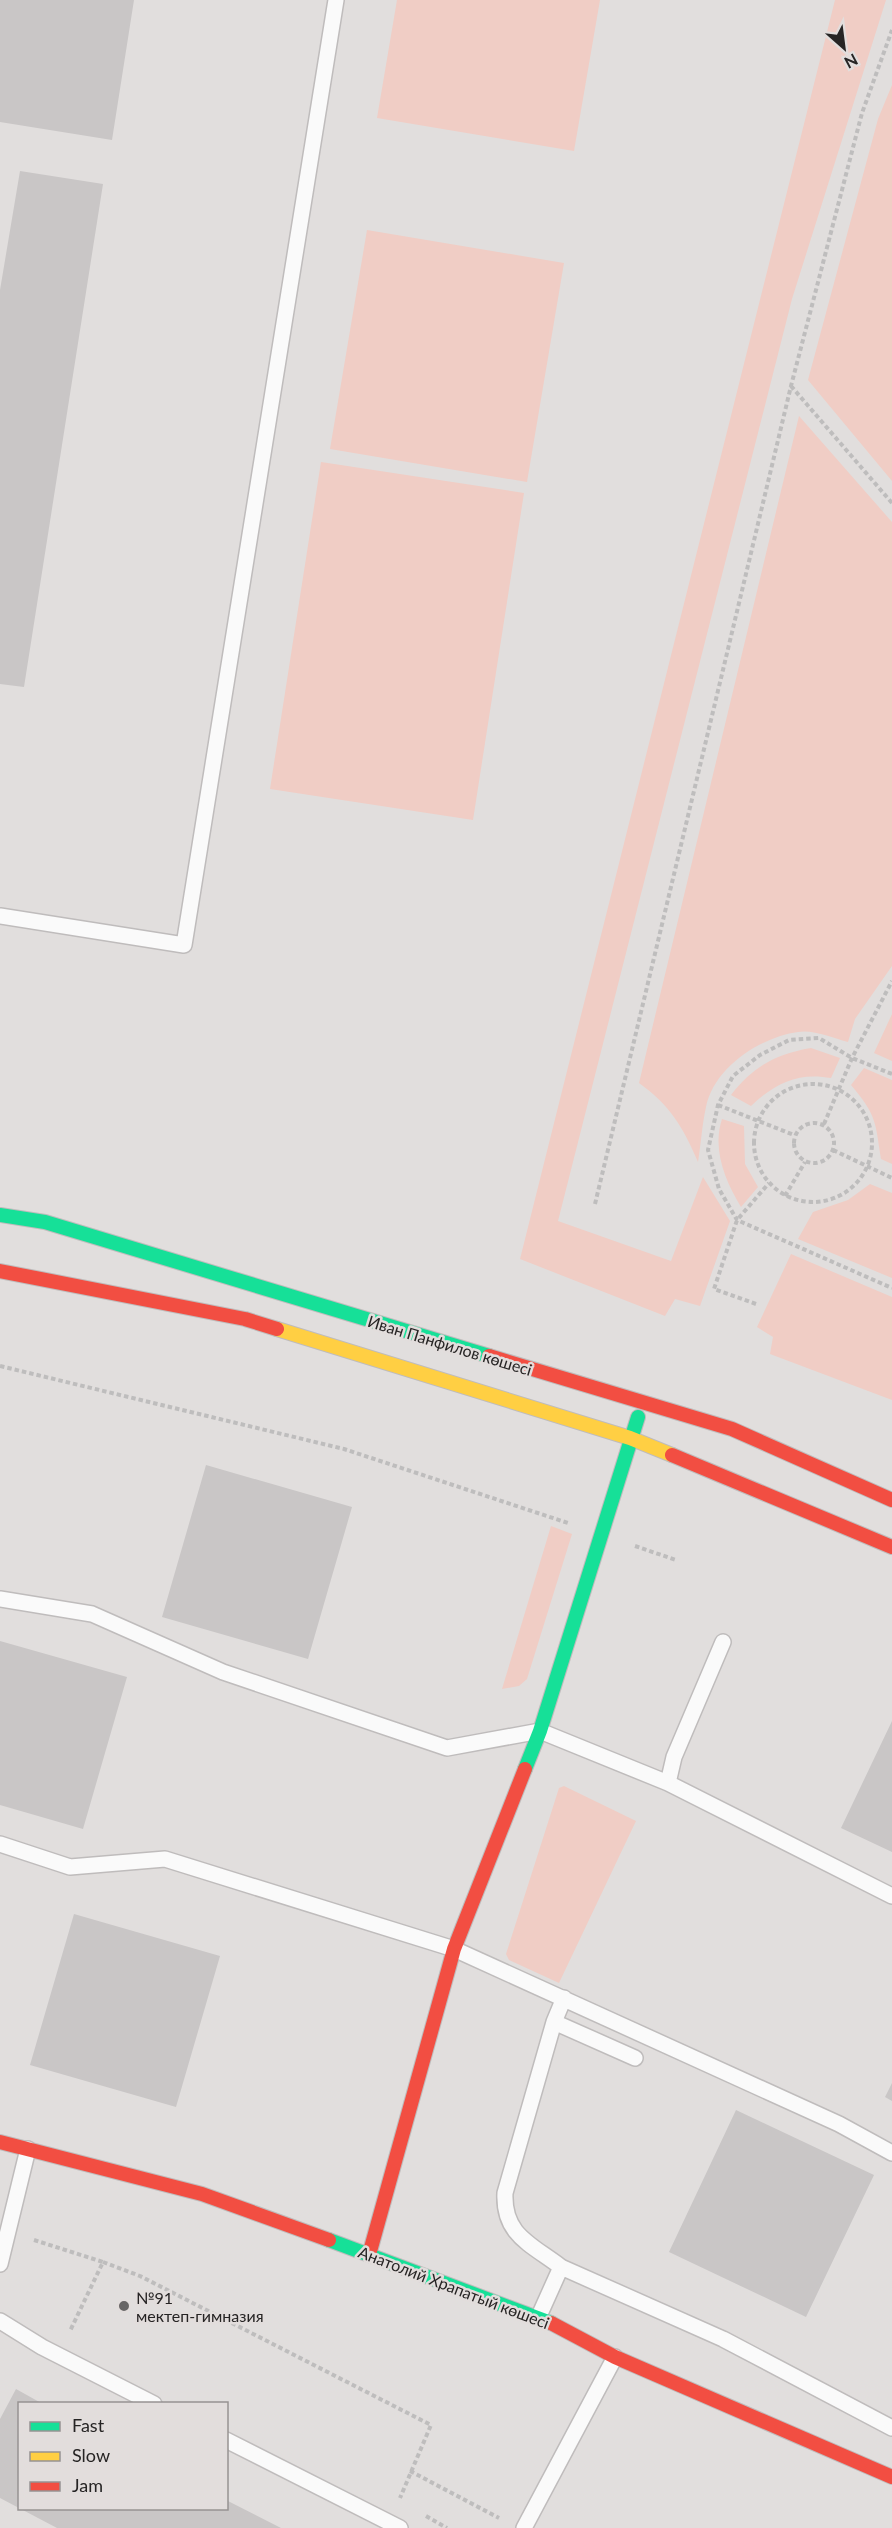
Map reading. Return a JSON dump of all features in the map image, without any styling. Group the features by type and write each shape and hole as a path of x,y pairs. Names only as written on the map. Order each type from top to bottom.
{"street":[{"name":"Иван Панфилов көшесі","path":"0,1215 56,1226 642,1404 732,1429 892,1500"},
{"path":"0,1271 245,1319 630,1438 892,1547"},
{"path":"369,2255 454,1949 540,1731 642,1404"},
{"name":"Анатолий Храпатый көшесі","path":"0,2142 202,2194 539,2316 615,2357 892,2477"}],"lane":[{"path":"0,916 184,945 336,0"},
{"path":"0,1599 92,1614 223,1672 447,1748 540,1731 668,1783 892,1896"},
{"path":"668,1783 674,1757 723,1642"},
{"path":"0,1844 70,1867 165,1859 454,1949 839,2124 892,2153"},
{"path":"564,1998 554,2022 505,2193 504,2210 512,2230 561,2267 723,2340 892,2428"},
{"path":"554,2022 635,2058"},
{"path":"0,2264 28,2149"},
{"path":"539,2316 561,2267"},
{"path":"0,2321 42,2347 152,2402"},
{"path":"524,2528 615,2357"},
{"path":"228,2441 400,2528"}],"path":[{"path":"595,1204 791,386 862,113 892,30"},
{"path":"791,386 892,503"},
{"path":"824,1124 852,1058 892,981"},
{"path":"892,1074 852,1058 819,1038 789,1040 760,1055 733,1076 718,1105 708,1150 719,1190 737,1220 892,1288"},
{"path":"816,1082 840,1088 862,1108 873,1136 869,1165 854,1187 830,1200 804,1202 785,1196 769,1183 757,1164 753,1142 757,1120 771,1100 792,1086 816,1082"},
{"path":"718,1105 794,1135"},
{"path":"807,1123 824,1124 833,1136 833,1150 821,1162 806,1162 795,1151 794,1135 807,1123"},
{"path":"833,1150 869,1165 892,1178"},
{"path":"785,1196 806,1162"},
{"path":"756,1304 714,1289 737,1220 769,1183"},
{"path":"0,1366 344,1449 676,1560"},
{"path":"27,2238 140,2276 431,2425 410,2471 506,2521"},
{"path":"60,2328 70,2332 103,2262"}],"shaded area":[{"path":"397,0 600,0 574,151 377,118"},
{"path":"835,0 886,0 792,299 558,1221 671,1261 703,1177 730,1221 700,1306 675,1299 665,1316 520,1259"},
{"path":"892,85 892,481 808,380 878,119"},
{"path":"367,230 564,263 527,482 330,449"},
{"path":"799,416 892,522 892,966 855,1019 848,1042 816,1033 798,1032 769,1040 755,1047 729,1067 711,1092 706,1107 698,1162 687,1138 667,1108 639,1083"},
{"path":"321,462 524,493 473,820 270,789"},
{"path":"892,1014 892,1061 874,1053"},
{"path":"811,1048 840,1058 831,1078 808,1077 788,1081 769,1091 751,1106 731,1095 756,1069 766,1063 786,1054"},
{"path":"864,1068 892,1080 892,1164 881,1159 874,1119 851,1085"},
{"path":"722,1119 744,1126 745,1164 758,1187 741,1207 725,1176 719,1153 719,1130"},
{"path":"870,1184 892,1193 892,1278 798,1239 813,1212 848,1200"},
{"path":"791,1254 892,1297 892,1400 770,1354 773,1337 757,1327"},
{"path":"551,1526 572,1534 527,1679 519,1686 502,1689"},
{"path":"564,1786 636,1821 559,1983 509,1960 506,1954 559,1788"}],"building":[{"path":"0,0 134,0 112,140 0,122"},
{"path":"20,171 103,184 24,687 0,684 0,290"},
{"path":"206,1465 352,1507 308,1659 162,1617"},
{"path":"0,1641 127,1677 83,1829 0,1805"},
{"path":"892,1721 892,1852 841,1828"},
{"path":"74,1914 220,1956 176,2107 30,2065"},
{"path":"892,2083 892,2101 885,2097"},
{"path":"736,2110 874,2175 806,2317 669,2252"},
{"path":"16,2389 39,2402 18,2402 18,2507 0,2498 0,2419"},
{"path":"228,2501 281,2528 57,2528 23,2510 228,2510"}],"traffic: fast":[{"path":"0,1215 45,1222 489,1356"},
{"path":"525,1769 540,1731 638,1417"},
{"path":"329,2240 551,2323"}],"traffic: slow":[{"path":"277,1329 630,1438 672,1455"}],"traffic: jam":[{"path":"0,1271 245,1319 277,1329"},
{"path":"489,1356 732,1429 892,1500"},
{"path":"672,1455 892,1547"},
{"path":"369,2255 454,1949 525,1769"},
{"path":"0,2142 202,2194 329,2240"},
{"path":"551,2323 615,2357 892,2477"}],"place":[{"name":"№91 мектеп-гимназия","path":"124,2306"}]}
